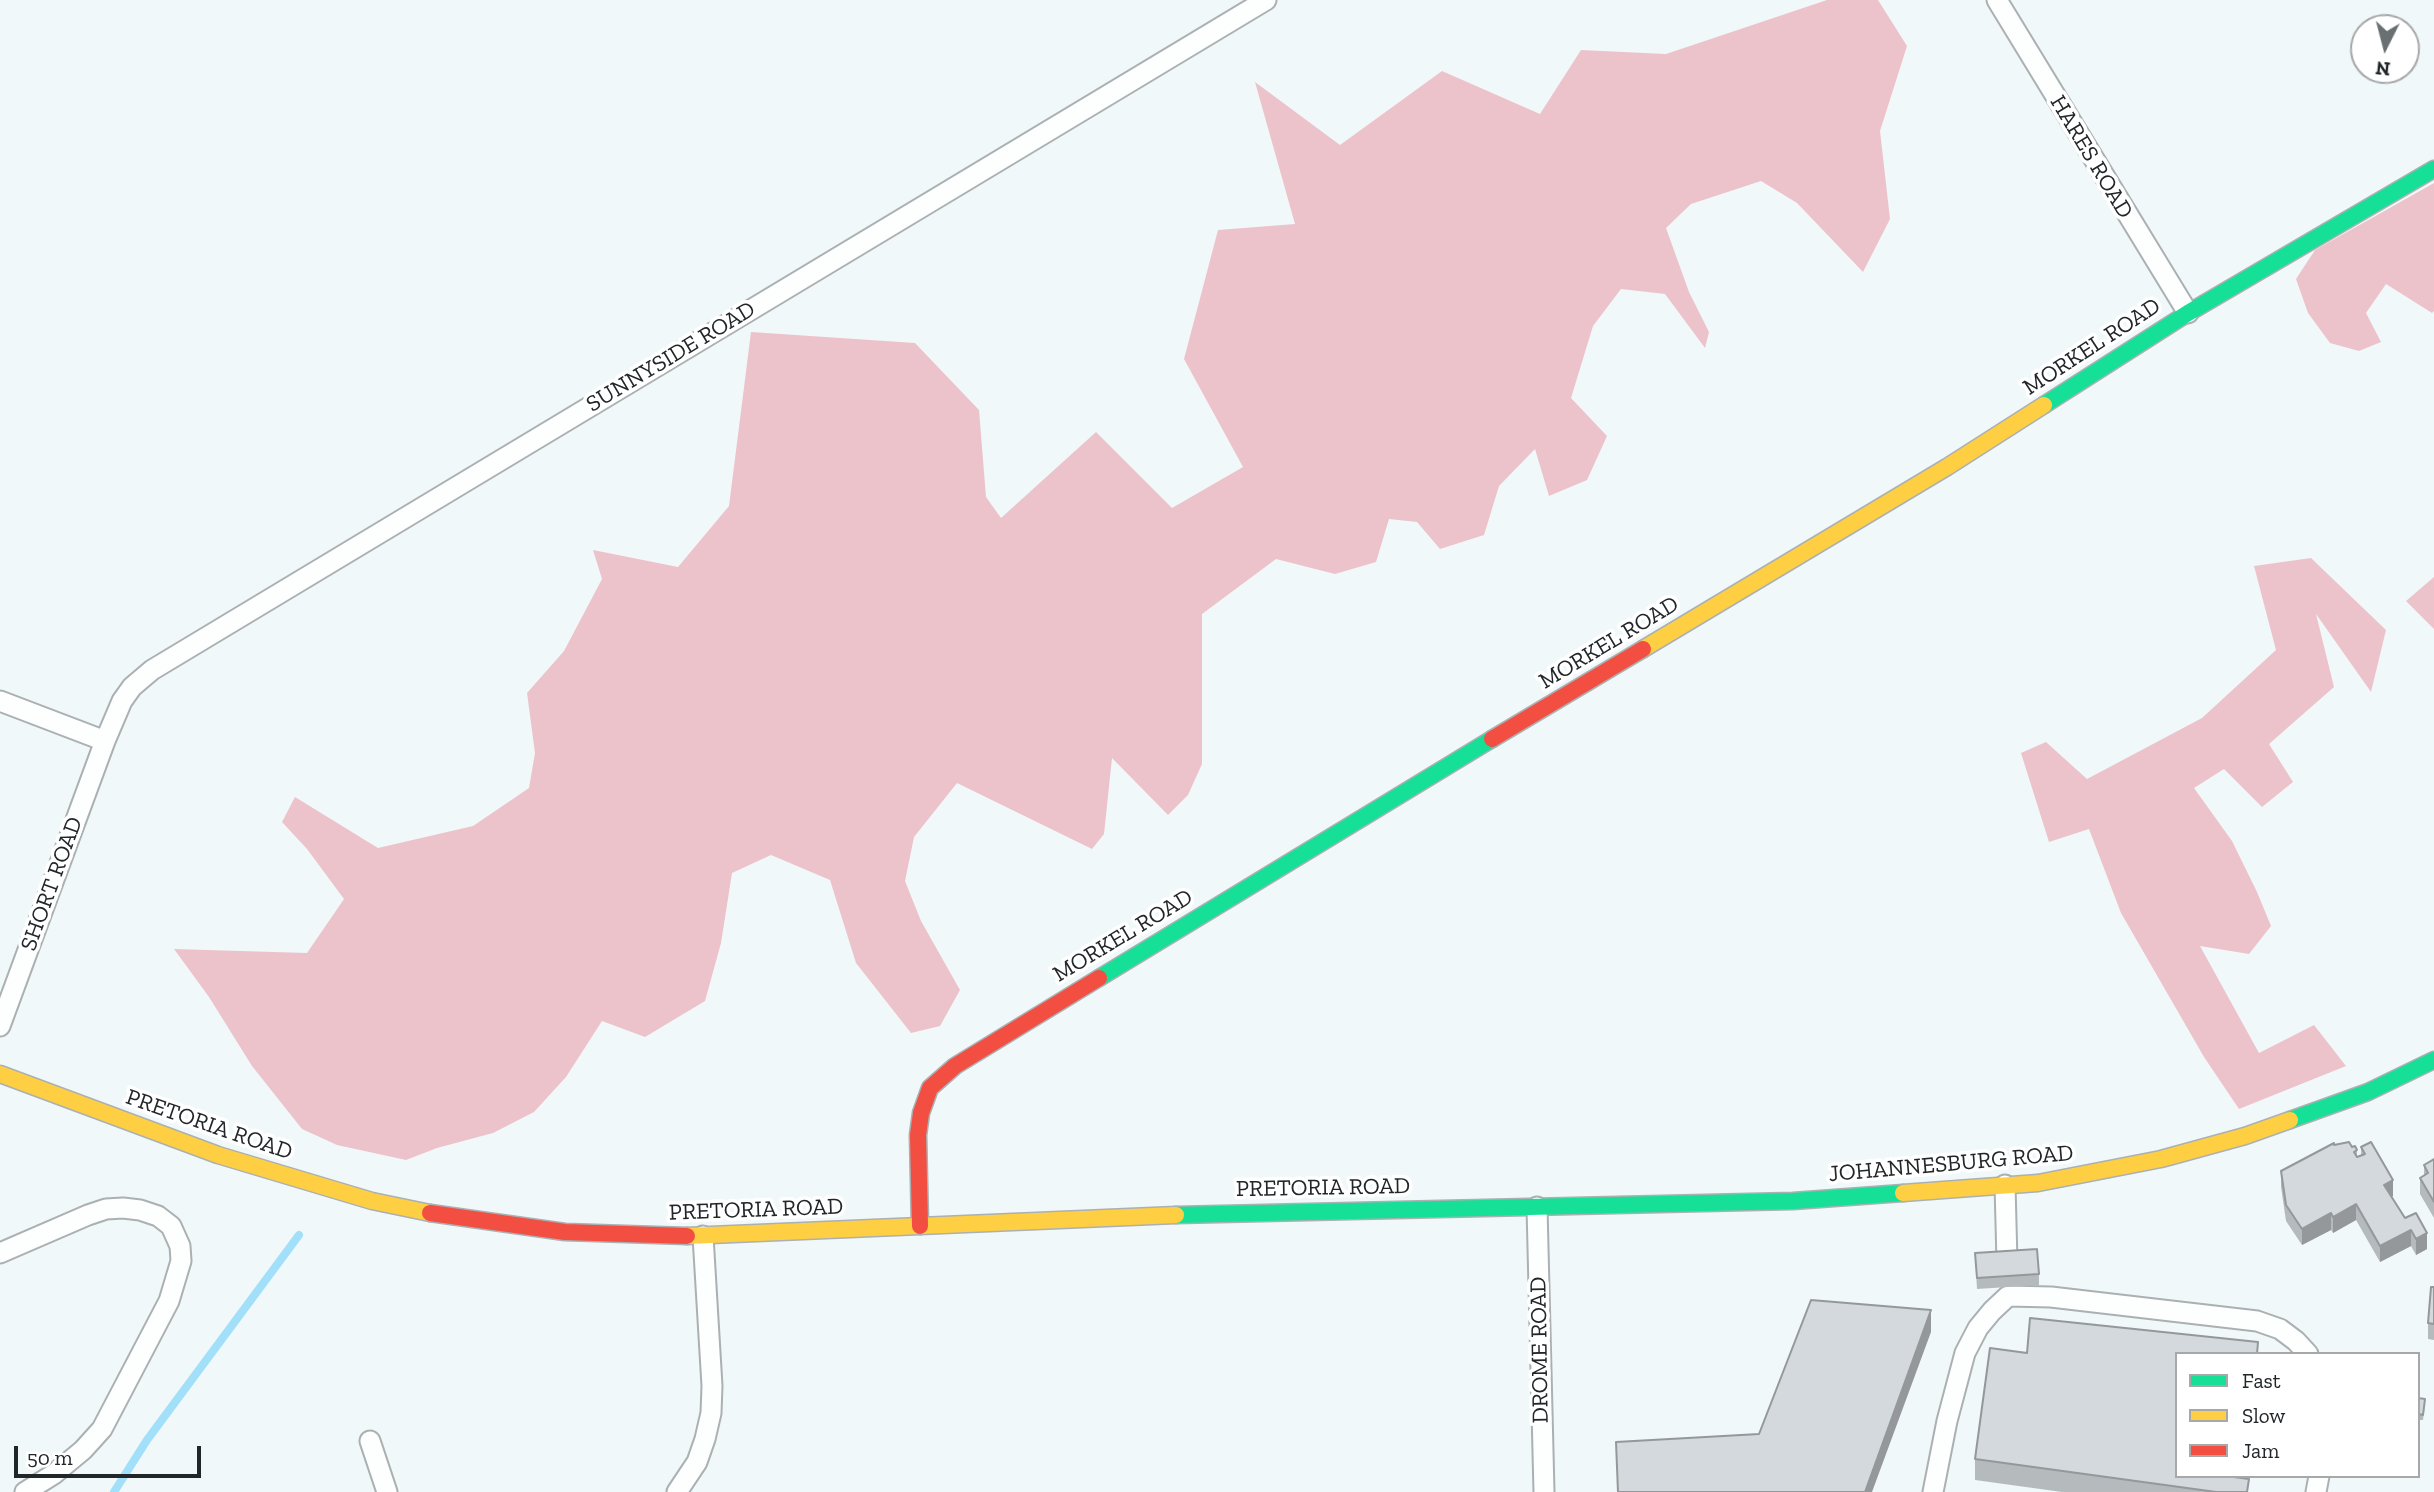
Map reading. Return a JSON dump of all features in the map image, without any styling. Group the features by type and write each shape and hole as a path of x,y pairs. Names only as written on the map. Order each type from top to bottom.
{"main road":[{"name":"MORKEL ROAD","path":"920,1226 918,1135 921,1113 930,1088 955,1066 1371,811 1947,467 2188,313 2434,169"},
{"name":"JOHANNESBURG ROAD","path":"1537,1207 1793,1201 2039,1183 2148,1162 2245,1136 2368,1092 2434,1060"},
{"name":"PRETORIA ROAD","path":"0,1074 218,1154 372,1201 451,1217 565,1232 703,1236 1257,1212 1537,1207"}],"street":[{"name":"SUNNYSIDE ROAD","path":"105,741 122,701 132,687 152,670 1266,0"},
{"name":"HARES ROAD","path":"1997,0 2188,313"},
{"path":"0,701 105,741"},
{"name":"SHORT ROAD","path":"0,1026 105,741"},
{"path":"2005,1185 2007,1262"},
{"name":"DROME ROAD","path":"1537,1207 1544,1492"},
{"path":"0,1253 88,1215 106,1209 123,1208 158,1216 171,1226 180,1246 181,1261 169,1301 102,1429 74,1458 25,1492"},
{"path":"677,1492 697,1462 711,1413 712,1386 703,1236"},
{"path":"1933,1492 1947,1421 1965,1353 1978,1328 2008,1291 2257,1321 2280,1329 2297,1340 2306,1352"},
{"path":"370,1441 387,1492"}],"shaded area":[{"path":"1827,0 1878,0 1907,46 1880,131 1890,219 1863,272 1797,203 1761,181 1691,204 1666,228 1689,292 1709,332 1705,348 1665,294 1621,289 1593,326 1571,398 1607,436 1587,480 1549,496 1535,449 1499,486 1484,535 1440,549 1417,522 1389,519 1376,562 1335,574 1276,559 1202,614 1202,764 1188,795 1168,815 1112,758 1104,834 1092,849 957,783 914,837 905,881 921,921 960,990 940,1026 911,1033 856,963 830,880 771,855 732,873 721,943 705,1001 645,1037 602,1021 566,1077 534,1112 493,1133 437,1148 406,1160 337,1145 302,1129 252,1066 209,997 174,949 307,953 344,899 307,849 282,822 295,797 378,848 473,826 529,788 535,753 527,693 564,651 602,579 593,550 678,567 729,506 751,332 915,343 979,410 986,497 1001,518 1096,432 1172,508 1243,467 1184,359 1218,230 1295,224 1255,82 1340,145 1442,71 1540,114 1581,50 1666,54"},
{"path":"2434,183 2434,311 2432,313 2386,284 2366,313 2381,342 2359,351 2330,343 2308,313 2296,279 2315,250"},
{"path":"2311,558 2386,630 2371,692 2316,614 2334,687 2269,744 2293,782 2262,807 2224,769 2194,788 2232,841 2271,926 2249,954 2200,946 2259,1053 2314,1025 2346,1066 2239,1109 2204,1057 2121,913 2089,829 2049,842 2021,753 2046,742 2087,779 2202,718 2276,650 2254,566"},
{"path":"2434,577 2434,629 2406,601"}],"building":[{"path":"2349,1142 2352,1147 2355,1146 2357,1157 2365,1154 2361,1147 2371,1142 2393,1180 2384,1185 2405,1218 2416,1213 2427,1233 2416,1239 2411,1230 2380,1246 2356,1204 2333,1217 2331,1213 2302,1229 2286,1205 2281,1171 2334,1143"},
{"path":"2434,1159 2434,1202 2420,1178 2428,1173 2424,1165"},
{"path":"2037,1249 2039,1274 1977,1278 1975,1253"},
{"path":"2431,1287 2434,1287 2434,1324 2428,1323"},
{"path":"1811,1300 1931,1310 1865,1492 1618,1492 1616,1442 1759,1434"},
{"path":"2030,1318 2258,1342 2257,1352 2175,1352 2175,1478 2249,1479 2247,1492 2216,1492 1975,1459 1990,1348 2027,1353"},
{"path":"2420,1398 2425,1399 2423,1415 2420,1414"}],"waterway":[{"path":"114,1492 147,1440 299,1235"}],"traffic: fast":[{"path":"2044,405 2188,313 2434,169"},
{"path":"1099,978 1492,739"},
{"path":"2290,1120 2368,1092 2434,1060"},
{"path":"1176,1215 1793,1201 1903,1193"}],"traffic: slow":[{"path":"1643,649 1947,467 2044,405"},
{"path":"0,1074 218,1155 372,1201 430,1213"},
{"path":"1903,1193 2038,1183 2161,1159 2245,1136 2290,1120"},
{"path":"687,1236 1176,1215"}],"traffic: jam":[{"path":"1492,739 1643,649"},
{"path":"920,1226 918,1135 921,1113 930,1088 955,1066 1099,978"},
{"path":"430,1213 565,1232 687,1236"}]}
